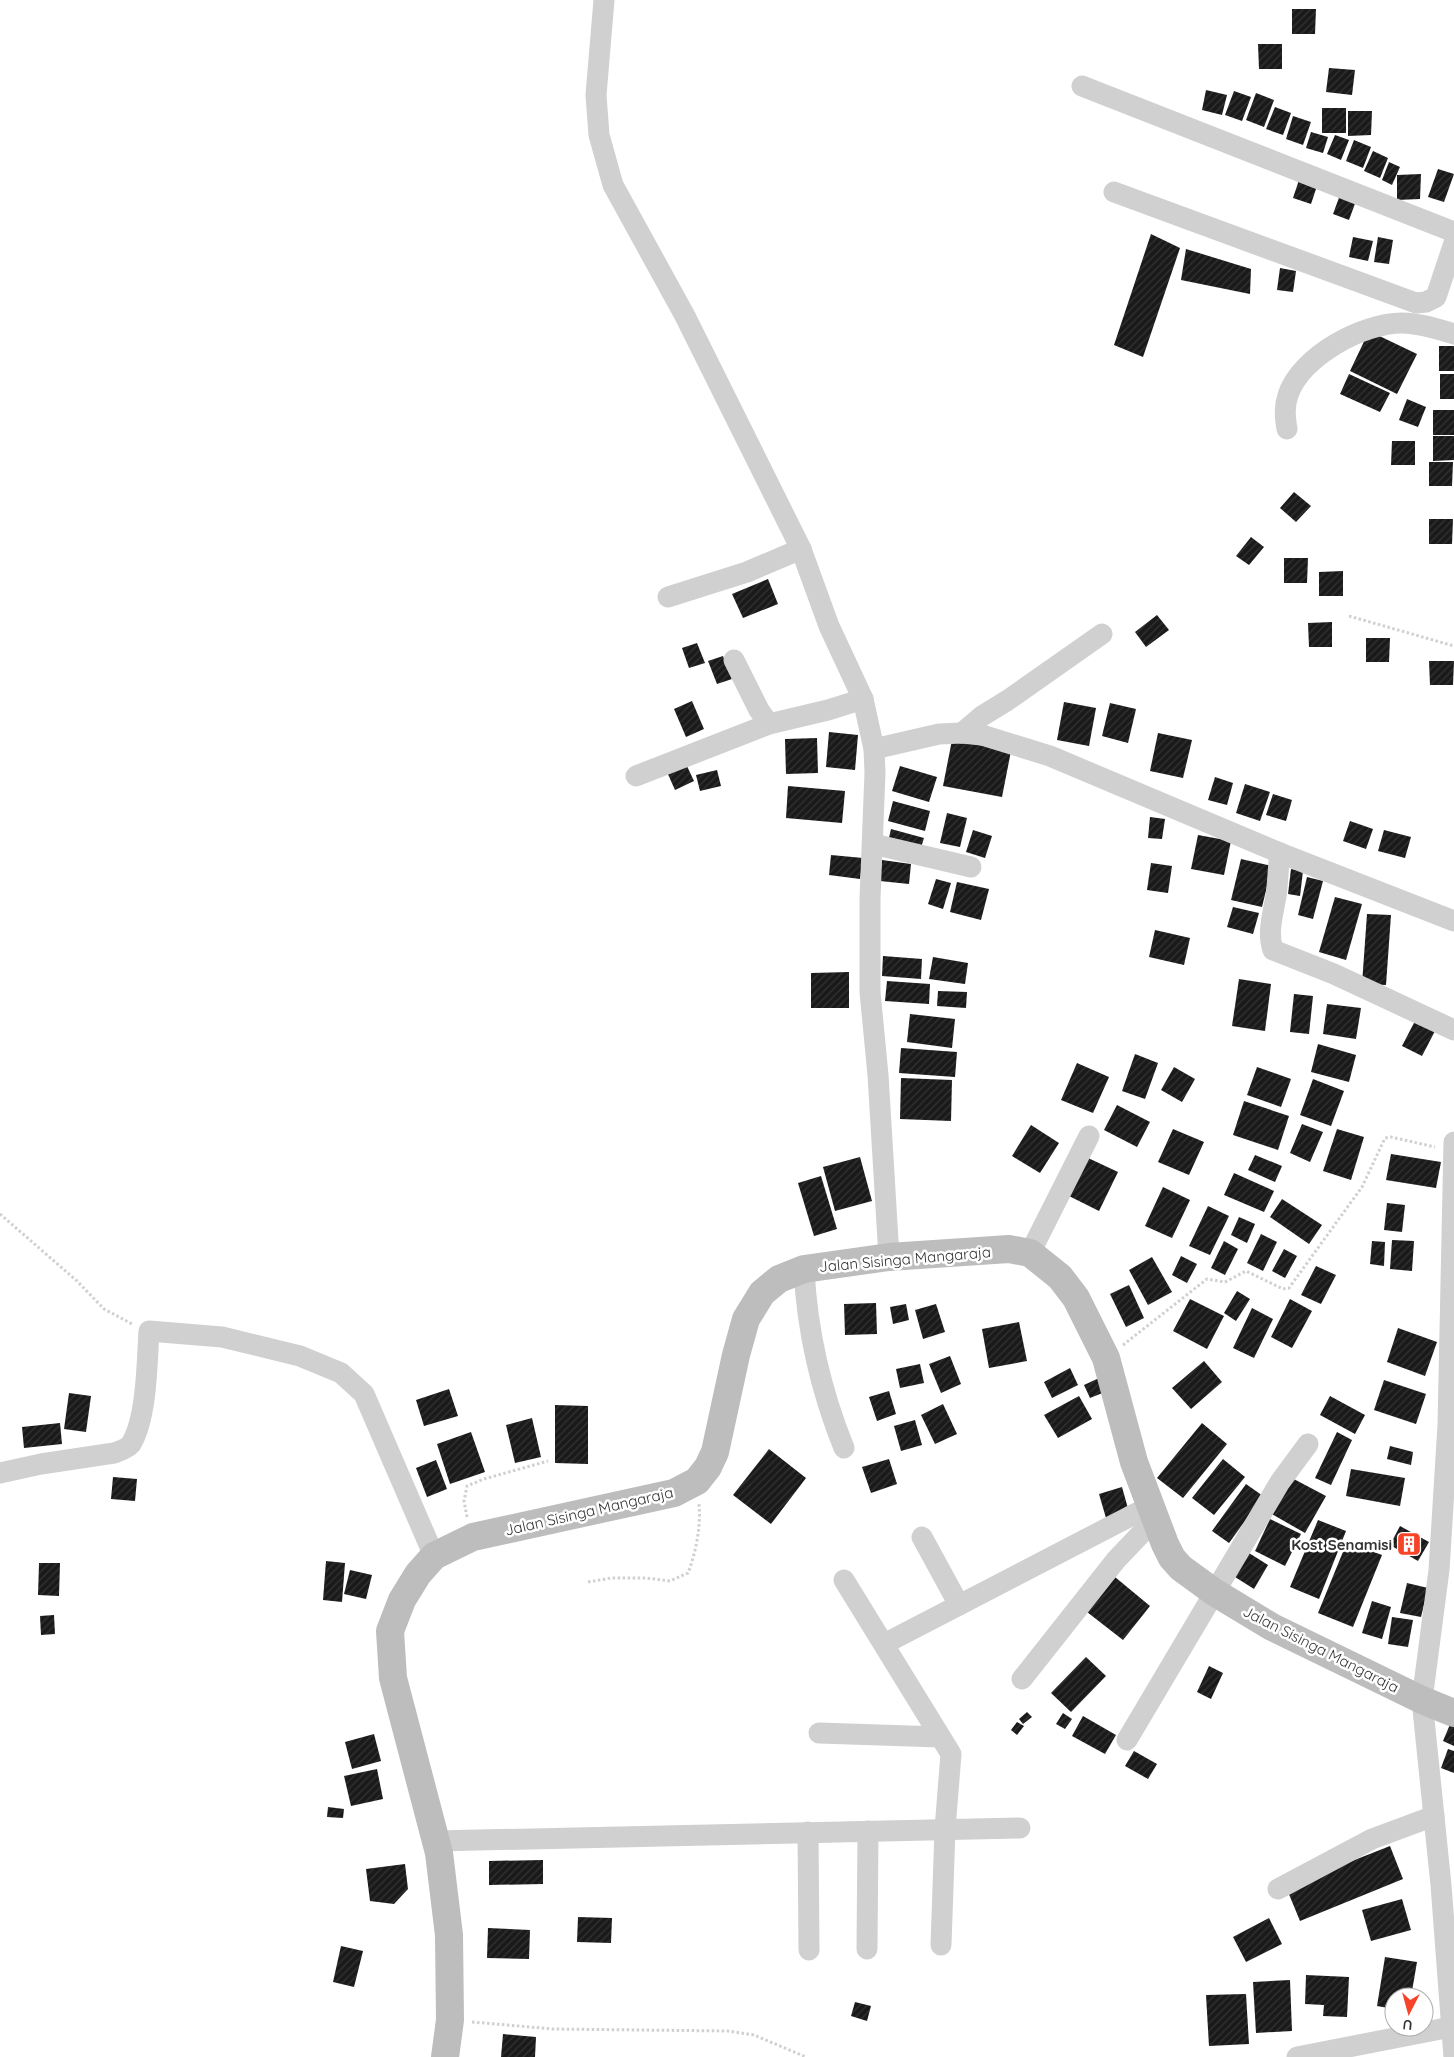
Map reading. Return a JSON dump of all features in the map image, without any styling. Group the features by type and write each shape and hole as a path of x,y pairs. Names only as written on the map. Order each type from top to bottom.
{"street":[{"path":"604,0 596,95 599,135 613,185 685,316 801,549 829,626 863,699 874,749 876,773 872,844 870,992 878,1075 889,1257"},
{"path":"1082,86 1454,232"},
{"path":"1114,192 1416,303 1426,302 1436,297 1454,243"},
{"path":"1287,429 1285,412 1288,394 1296,379 1310,363 1342,341 1372,327 1402,323 1439,329 1454,334"},
{"path":"668,597 747,572 801,549"},
{"path":"962,733 982,716 1102,634"},
{"path":"734,660 759,710 769,724"},
{"path":"636,776 769,724 828,710 863,699"},
{"path":"874,749 939,734 962,733 982,735 1050,756 1280,853 1454,921"},
{"path":"872,844 971,867"},
{"path":"1280,853 1270,931 1270,941 1273,950 1334,974 1454,1030"},
{"path":"1030,1253 1089,1136"},
{"path":"1454,1142 1448,1425 1440,1570 1422,1700 1446,1943 1454,2057"},
{"name":"Jalan Sisinga Mangaraja","path":"445,2057 450,2020 449,1935 436,1841 393,1678 390,1631 402,1600 418,1574 434,1556 473,1537 674,1493 697,1481 708,1467 715,1452 746,1318 762,1293 779,1279 804,1269 889,1257 1009,1249 1030,1253 1060,1277 1076,1298 1106,1358 1134,1462 1152,1512 1172,1558 1181,1568 1214,1592 1272,1627 1422,1700 1454,1713"},
{"path":"804,1269 805,1291 815,1358 834,1422 844,1448"},
{"path":"0,1473 41,1464 114,1453 130,1445 140,1418 144,1400 149,1331 222,1337 300,1356 341,1372 364,1394 434,1556"},
{"path":"1127,1740 1280,1482 1308,1444"},
{"path":"884,1644 1152,1512"},
{"path":"1022,1679 1152,1512"},
{"path":"922,1536 960,1605"},
{"path":"844,1580 951,1754 945,1829 942,1945"},
{"path":"819,1733 940,1737"},
{"path":"1278,1889 1372,1838 1434,1816"},
{"path":"436,1841 1020,1828"},
{"path":"867,1949 868,1831"},
{"path":"808,1832 809,1950"},
{"path":"1297,2057 1451,2027"}],"path":[{"path":"1349,616 1454,646"},
{"path":"1106,1358 1207,1279 1225,1282 1246,1271 1283,1289 1289,1288 1362,1187 1385,1138 1391,1136 1454,1152"},
{"path":"0,1214 77,1281 104,1309 149,1331"},
{"path":"473,1537 464,1501 467,1486 484,1479 548,1461"},
{"path":"588,1582 611,1578 646,1578 670,1581 688,1573 694,1557 700,1515 697,1481"},
{"path":"450,2020 553,2029 728,2031 754,2035 806,2057"}],"building":[{"path":"1292,9 1316,9 1315,34 1292,34"},
{"path":"1258,44 1282,44 1282,69 1259,69"},
{"path":"1329,68 1355,70 1352,95 1326,92"},
{"path":"1206,90 1227,95 1222,115 1202,110"},
{"path":"1234,91 1251,97 1242,121 1225,115"},
{"path":"1256,93 1274,100 1264,127 1246,120"},
{"path":"1275,107 1291,113 1283,135 1266,129"},
{"path":"1322,108 1346,108 1346,133 1322,133"},
{"path":"1348,111 1372,111 1371,135 1348,136"},
{"path":"1293,116 1311,122 1303,145 1286,139"},
{"path":"1311,132 1328,137 1323,153 1306,148"},
{"path":"1335,135 1349,140 1341,160 1327,154"},
{"path":"1354,140 1371,147 1363,168 1346,161"},
{"path":"1373,151 1388,158 1380,178 1364,171"},
{"path":"1389,162 1400,167 1392,185 1382,180"},
{"path":"1438,169 1454,174 1444,202 1428,197"},
{"path":"1421,174 1420,199 1397,200 1397,175"},
{"path":"1299,180 1317,186 1311,204 1293,198"},
{"path":"1340,195 1356,201 1349,220 1333,214"},
{"path":"1151,234 1180,248 1143,357 1114,345"},
{"path":"1353,237 1373,241 1368,261 1349,257"},
{"path":"1378,237 1393,240 1389,264 1374,262"},
{"path":"1186,249 1251,269 1250,294 1181,280"},
{"path":"1280,268 1296,271 1293,292 1277,290"},
{"path":"1369,331 1417,354 1397,394 1350,371"},
{"path":"1439,346 1454,346 1454,371 1439,371"},
{"path":"1349,374 1390,393 1380,412 1340,394"},
{"path":"1440,374 1454,374 1454,399 1440,399"},
{"path":"1407,399 1426,407 1418,427 1399,420"},
{"path":"1433,410 1454,410 1454,435 1433,435"},
{"path":"1433,436 1454,436 1454,460 1433,461"},
{"path":"1392,441 1415,441 1415,465 1391,465"},
{"path":"1429,462 1453,462 1452,486 1429,486"},
{"path":"1294,492 1311,506 1296,522 1280,508"},
{"path":"1429,519 1453,519 1452,544 1429,544"},
{"path":"1251,537 1264,547 1249,565 1236,556"},
{"path":"1284,558 1308,558 1307,583 1284,583"},
{"path":"1343,571 1343,596 1319,596 1319,572"},
{"path":"768,579 778,604 743,618 732,594"},
{"path":"1157,615 1169,630 1146,647 1135,632"},
{"path":"1332,622 1332,647 1309,647 1308,623"},
{"path":"1366,638 1390,638 1389,662 1366,662"},
{"path":"697,643 705,663 689,668 682,648"},
{"path":"723,656 732,679 717,684 708,661"},
{"path":"1429,661 1454,661 1453,685 1430,685"},
{"path":"692,701 704,729 686,737 674,709"},
{"path":"1064,702 1096,708 1089,746 1057,740"},
{"path":"1110,703 1136,709 1128,743 1102,736"},
{"path":"829,732 858,735 855,770 826,767"},
{"path":"1158,733 1192,740 1183,778 1150,771"},
{"path":"817,738 818,773 786,774 785,739"},
{"path":"952,740 1011,751 1002,797 943,786"},
{"path":"686,764 694,781 675,790 667,772"},
{"path":"900,766 937,777 929,802 892,791"},
{"path":"717,770 721,786 700,791 696,775"},
{"path":"1215,777 1233,783 1227,805 1208,800"},
{"path":"1245,784 1270,792 1260,821 1236,813"},
{"path":"788,786 845,791 842,823 786,818"},
{"path":"1273,794 1292,800 1286,821 1266,815"},
{"path":"893,801 930,811 925,831 888,821"},
{"path":"947,813 967,818 960,847 940,843"},
{"path":"1150,817 1165,819 1162,839 1148,838"},
{"path":"1350,821 1373,829 1366,849 1343,841"},
{"path":"891,829 924,838 920,851 888,842"},
{"path":"973,830 992,836 985,858 966,852"},
{"path":"1384,830 1411,837 1405,858 1378,851"},
{"path":"1198,835 1231,841 1224,875 1191,869"},
{"path":"831,855 863,858 860,879 829,875"},
{"path":"1241,859 1272,866 1262,907 1231,900"},
{"path":"882,860 911,864 909,884 880,881"},
{"path":"1151,863 1172,866 1168,893 1147,890"},
{"path":"1291,869 1303,871 1300,896 1288,894"},
{"path":"1307,877 1323,881 1313,919 1298,915"},
{"path":"936,879 951,883 943,909 928,904"},
{"path":"957,882 989,889 981,920 950,912"},
{"path":"1335,897 1362,904 1346,960 1319,952"},
{"path":"1233,907 1259,913 1253,934 1227,927"},
{"path":"1367,914 1391,915 1386,985 1362,984"},
{"path":"1155,930 1190,938 1184,965 1149,957"},
{"path":"883,956 922,959 921,979 882,976"},
{"path":"933,957 968,963 965,984 929,979"},
{"path":"849,972 849,1008 811,1008 811,973"},
{"path":"1239,979 1271,984 1265,1031 1232,1026"},
{"path":"887,981 930,984 929,1004 885,1001"},
{"path":"938,991 967,992 966,1008 937,1006"},
{"path":"1294,994 1313,996 1309,1034 1290,1032"},
{"path":"1327,1004 1361,1008 1356,1039 1323,1034"},
{"path":"910,1014 955,1019 952,1048 907,1042"},
{"path":"1415,1021 1435,1031 1422,1056 1402,1046"},
{"path":"1318,1044 1356,1055 1349,1082 1311,1072"},
{"path":"901,1048 957,1052 955,1077 899,1073"},
{"path":"1135,1054 1158,1063 1145,1099 1122,1091"},
{"path":"1077,1063 1109,1077 1093,1113 1061,1100"},
{"path":"1174,1067 1195,1079 1182,1102 1161,1090"},
{"path":"1257,1067 1291,1079 1281,1107 1247,1095"},
{"path":"901,1078 952,1080 951,1121 900,1119"},
{"path":"1313,1079 1344,1091 1331,1126 1300,1115"},
{"path":"1244,1101 1289,1116 1278,1150 1233,1135"},
{"path":"1117,1105 1150,1122 1137,1147 1104,1130"},
{"path":"1302,1124 1323,1132 1310,1162 1290,1153"},
{"path":"1031,1125 1059,1143 1040,1173 1012,1156"},
{"path":"1173,1129 1204,1142 1189,1175 1158,1162"},
{"path":"1337,1129 1364,1137 1351,1180 1323,1171"},
{"path":"1391,1154 1441,1162 1436,1188 1386,1180"},
{"path":"1255,1155 1282,1166 1275,1182 1248,1170"},
{"path":"860,1157 872,1201 835,1211 823,1167"},
{"path":"1086,1157 1118,1172 1099,1211 1067,1195"},
{"path":"1234,1173 1274,1191 1264,1212 1224,1195"},
{"path":"821,1176 837,1229 814,1236 798,1183"},
{"path":"1163,1187 1190,1200 1172,1238 1145,1226"},
{"path":"1282,1199 1322,1225 1309,1244 1270,1217"},
{"path":"1387,1203 1405,1205 1402,1232 1384,1230"},
{"path":"1208,1206 1229,1216 1210,1255 1189,1246"},
{"path":"1239,1217 1255,1224 1247,1243 1231,1235"},
{"path":"1261,1234 1277,1242 1263,1271 1247,1263"},
{"path":"1392,1240 1414,1241 1412,1271 1390,1269"},
{"path":"1224,1241 1238,1249 1225,1275 1211,1268"},
{"path":"1372,1241 1385,1242 1384,1266 1370,1264"},
{"path":"1284,1249 1297,1256 1285,1278 1272,1271"},
{"path":"1181,1256 1197,1264 1187,1283 1172,1275"},
{"path":"1152,1257 1172,1292 1148,1305 1129,1270"},
{"path":"1316,1266 1336,1275 1321,1304 1301,1295"},
{"path":"1129,1285 1144,1318 1126,1327 1110,1294"},
{"path":"1237,1291 1250,1299 1236,1321 1224,1313"},
{"path":"1190,1299 1224,1316 1207,1349 1173,1331"},
{"path":"1290,1299 1312,1311 1292,1348 1271,1337"},
{"path":"876,1303 877,1334 845,1335 844,1304"},
{"path":"906,1304 909,1320 893,1324 890,1307"},
{"path":"936,1304 945,1332 923,1339 915,1310"},
{"path":"1252,1308 1273,1319 1254,1358 1233,1348"},
{"path":"1019,1322 1027,1361 989,1368 982,1329"},
{"path":"1398,1328 1437,1342 1425,1376 1387,1362"},
{"path":"950,1356 961,1384 941,1393 929,1364"},
{"path":"1204,1361 1222,1382 1191,1409 1172,1388"},
{"path":"920,1364 924,1383 900,1388 896,1369"},
{"path":"1070,1368 1078,1385 1052,1398 1044,1382"},
{"path":"1099,1378 1105,1392 1090,1398 1084,1385"},
{"path":"1384,1380 1426,1394 1416,1424 1374,1410"},
{"path":"449,1389 458,1416 424,1426 416,1400"},
{"path":"889,1391 896,1414 877,1421 869,1397"},
{"path":"69,1393 91,1396 86,1432 64,1429"},
{"path":"1079,1396 1092,1419 1058,1438 1044,1415"},
{"path":"1330,1396 1365,1415 1355,1434 1320,1415"},
{"path":"943,1404 957,1434 935,1444 921,1415"},
{"path":"555,1405 588,1406 588,1464 555,1463"},
{"path":"532,1418 541,1457 515,1463 506,1425"},
{"path":"915,1420 922,1445 901,1451 894,1426"},
{"path":"60,1423 62,1444 24,1448 22,1427"},
{"path":"1202,1423 1227,1444 1183,1498 1157,1478"},
{"path":"471,1432 485,1472 450,1484 437,1444"},
{"path":"1337,1432 1352,1440 1331,1485 1315,1478"},
{"path":"1390,1446 1413,1452 1411,1465 1387,1459"},
{"path":"769,1449 806,1478 771,1524 733,1495"},
{"path":"889,1459 897,1484 871,1493 862,1467"},
{"path":"1223,1459 1245,1477 1214,1515 1192,1498"},
{"path":"436,1460 447,1489 427,1497 416,1468"},
{"path":"1351,1469 1405,1478 1400,1506 1346,1496"},
{"path":"113,1477 137,1479 135,1501 111,1499"},
{"path":"1290,1477 1326,1496 1305,1533 1270,1513"},
{"path":"1246,1484 1263,1496 1229,1543 1212,1531"},
{"path":"1122,1487 1129,1512 1106,1518 1099,1494"},
{"path":"1270,1519 1301,1534 1285,1566 1255,1551"},
{"path":"1318,1520 1346,1531 1319,1599 1290,1587"},
{"name":"Kost Senamisi","path":"1400,1526 1429,1542 1418,1561 1390,1545"},
{"path":"1347,1542 1382,1555 1353,1627 1318,1613"},
{"path":"1249,1553 1268,1565 1254,1589 1235,1577"},
{"path":"326,1561 345,1563 342,1602 323,1600"},
{"path":"39,1563 60,1563 59,1596 38,1595"},
{"path":"350,1570 372,1575 366,1599 344,1594"},
{"path":"1115,1577 1150,1606 1123,1640 1087,1612"},
{"path":"1407,1583 1428,1588 1421,1617 1400,1613"},
{"path":"1372,1601 1391,1607 1382,1639 1362,1633"},
{"path":"54,1615 55,1634 41,1635 40,1616"},
{"path":"1392,1617 1413,1620 1408,1647 1388,1644"},
{"path":"1086,1657 1106,1676 1071,1712 1051,1693"},
{"path":"1209,1666 1223,1673 1211,1699 1197,1692"},
{"path":"1027,1712 1032,1717 1023,1724 1019,1719"},
{"path":"1063,1713 1072,1719 1065,1729 1056,1724"},
{"path":"1454,1715 1454,1746 1443,1741"},
{"path":"1083,1716 1116,1735 1105,1754 1072,1736"},
{"path":"1017,1722 1024,1726 1017,1735 1011,1730"},
{"path":"374,1734 381,1761 352,1769 345,1742"},
{"path":"1448,1749 1454,1751 1454,1773 1441,1768"},
{"path":"1134,1751 1157,1764 1148,1779 1125,1766"},
{"path":"377,1769 383,1799 351,1806 344,1776"},
{"path":"328,1807 344,1809 343,1818 327,1817"},
{"path":"1390,1846 1403,1879 1300,1921 1286,1887"},
{"path":"543,1860 543,1884 489,1885 489,1861"},
{"path":"405,1864 408,1889 394,1904 370,1901 366,1869"},
{"path":"1402,1899 1411,1930 1371,1941 1362,1910"},
{"path":"578,1917 612,1918 611,1943 577,1942"},
{"path":"1269,1918 1282,1944 1246,1962 1233,1937"},
{"path":"488,1928 530,1930 529,1959 487,1958"},
{"path":"341,1946 363,1951 354,1987 333,1982"},
{"path":"1385,1957 1417,1962 1413,1987 1384,1987 1384,2007 1377,2006"},
{"path":"1306,1975 1349,1977 1347,2017 1323,2016 1324,2005 1305,2004"},
{"path":"1290,1980 1292,2031 1256,2033 1253,1982"},
{"path":"1246,1994 1249,2044 1209,2046 1206,1995"},
{"path":"855,2002 871,2006 867,2021 851,2016"},
{"path":"503,2034 536,2037 535,2057 501,2057"}],"place":[{"name":"Kost Senamisi","path":"1409,1544"}]}
